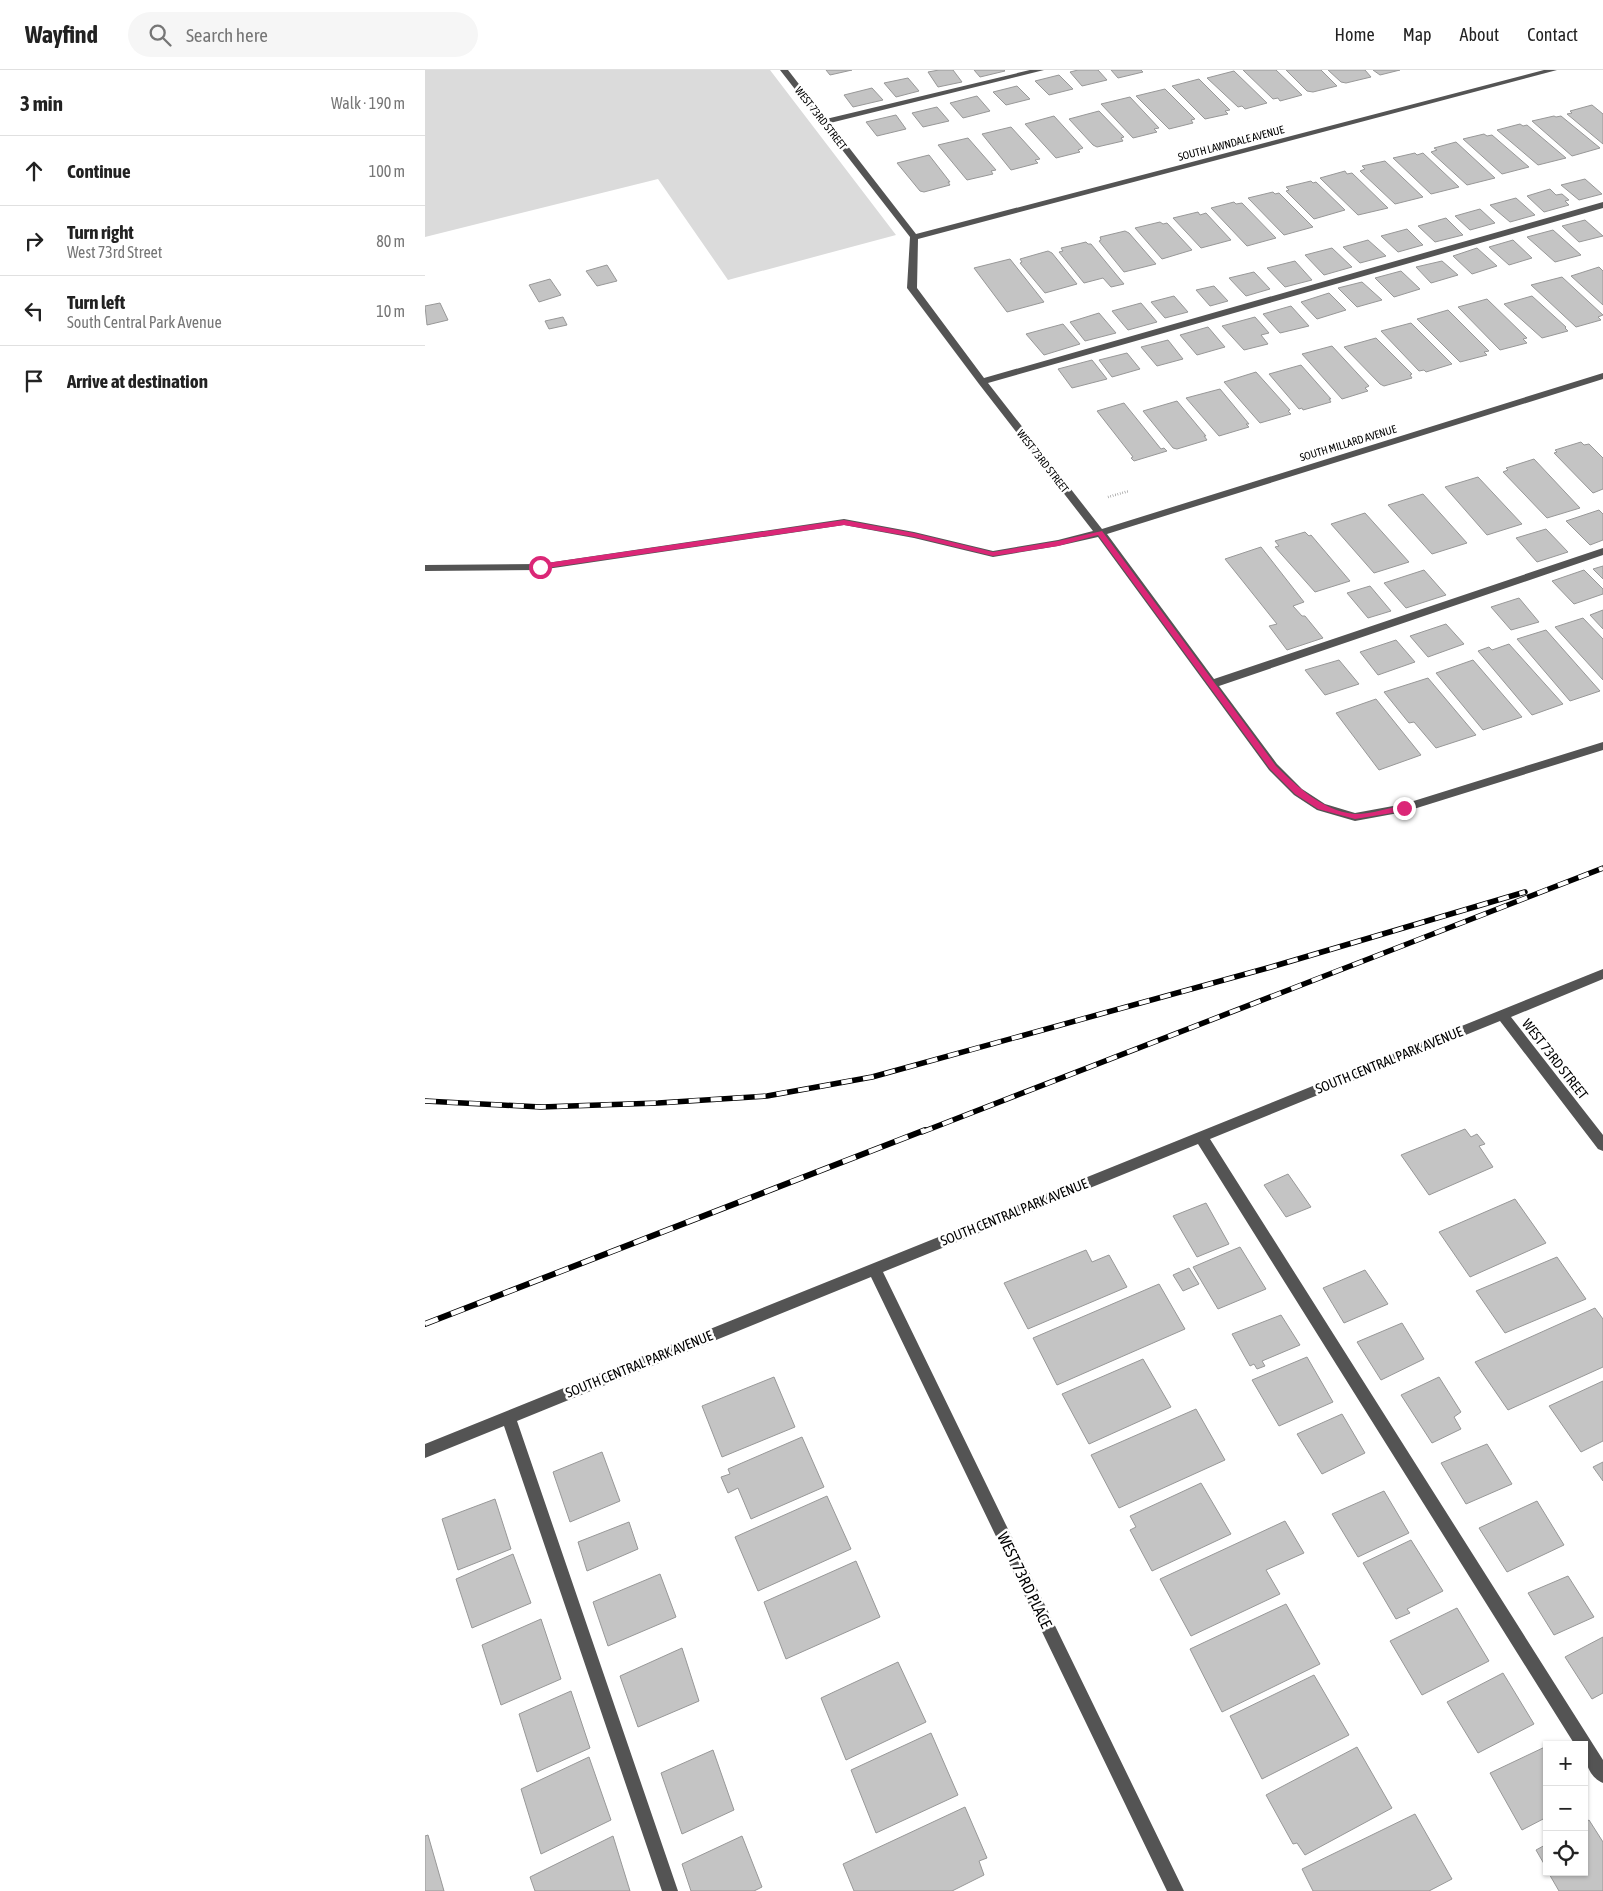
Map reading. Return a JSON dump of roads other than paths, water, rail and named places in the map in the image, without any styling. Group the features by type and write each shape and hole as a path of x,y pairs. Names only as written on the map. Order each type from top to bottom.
{"street":[{"name":"WEST 73RD STREET","path":"784,70 914,238 912,288 982,382 1100,533 1273,768 1298,792 1321,807 1355,817 1404,808 1603,746"},
{"path":"825,122 1040,70"},
{"name":"SOUTH LAWNDALE AVENUE","path":"914,238 1553,70"},
{"path":"982,382 1603,205"},
{"name":"SOUTH MILLARD AVENUE","path":"425,568 540,567 844,522 914,535 993,554 1058,543 1100,533 1603,376"},
{"path":"1212,684 1603,551"},
{"name":"SOUTH CENTRAL PARK AVENUE","path":"425,1451 1603,974"},
{"name":"WEST 73RD STREET","path":"1502,1015 1603,1145"},
{"path":"1201,1137 1581,1741"},
{"name":"WEST 73RD PLACE","path":"874,1269 1176,1891"},
{"path":"508,1417 669,1891"},
{"path":"1588,1751 1603,1775"}],"railway":[{"path":"922,1132 1603,868"},
{"path":"425,1101 541,1107 658,1103 767,1096 872,1077 1271,967 1525,892"},
{"path":"425,1324 925,1130"}]}
